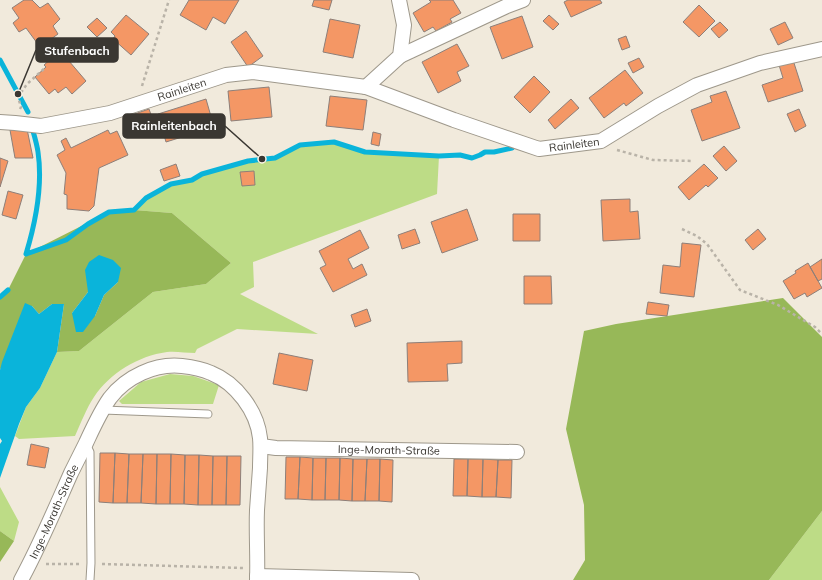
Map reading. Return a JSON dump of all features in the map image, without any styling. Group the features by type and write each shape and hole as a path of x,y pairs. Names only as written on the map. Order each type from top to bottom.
{"street":[{"path":"399,0 404,25 400,56"},
{"path":"366,87 400,56 523,0"},
{"name":"Rainleiten","path":"0,122 41,126 110,113 226,76 252,72 366,87 454,120 539,149 601,141 658,106 697,85 760,63 822,49"},
{"name":"Inge-Morath-Straße","path":"21,580 32,562 71,473 102,410 110,398 117,389 130,379 143,372 175,365 196,368 211,373 229,384 248,404 258,429 261,446 257,519 257,575"},
{"name":"Inge-Morath-Straße","path":"261,446 276,448 517,452"},
{"path":"257,575 412,580"}],"lane":[{"path":"102,410 208,414"},
{"name":"Inge-Morath-Straße","path":"86,443 90,452 90,580"}],"path":[{"path":"138,104 140,90 169,0"},
{"path":"18,97 35,76 46,67"},
{"path":"617,150 653,160 693,161"},
{"path":"682,228 697,236 707,244 740,290 778,305 815,327 822,334"},
{"path":"53,564 91,563 257,575"}],"green space":[{"path":"334,142 365,152 439,156 437,194 253,262 254,287 240,294 318,334 237,329 197,349 195,353 167,352 146,357 116,373 108,380 88,406 75,436 19,439 15,436 26,407 40,388 57,352 79,351 153,292 206,284 231,263 172,213 134,210 146,198 171,184 192,180 202,174 248,161 275,158 300,145"},
{"path":"134,210 172,213 231,263 206,284 153,292 79,351 57,352 64,304 52,304 39,314 32,306 0,370 0,295 8,290 26,254 109,212","holes":["118,282 104,295 95,316 72,313 88,292"]},
{"path":"783,298 822,337 822,511 769,580 573,580 585,560 584,505 566,429 584,331 616,324"},
{"path":"170,374 193,376 219,385 213,404 122,404 119,401 141,382"},
{"path":"0,487 19,522 14,541 0,531"},
{"path":"822,511 822,580 769,580"},
{"path":"0,531 14,541 0,562"}],"water":[{"path":"99,255 113,260 121,268 118,282 104,295 95,316 83,332 76,332 72,313 88,292 85,270 89,262"},
{"path":"25,303 32,306 39,314 52,304 64,304 57,352 40,388 26,407 0,478 0,444 2,441 0,438 0,370"}],"building":[{"path":"24,0 32,0 40,8 48,3 60,19 53,26 58,34 40,47 26,28 19,32 13,23 19,18 12,8"},
{"path":"189,0 239,0 225,24 213,17 206,30 180,15"},
{"path":"314,0 332,0 329,10 312,6"},
{"path":"429,0 453,0 461,13 450,19 452,22 436,31 433,27 424,32 413,13 431,2"},
{"path":"568,0 600,0 602,3 571,17 564,2"},
{"path":"699,5 715,21 699,37 683,22"},
{"path":"126,15 149,34 131,55 113,39 115,36 111,32"},
{"path":"549,15 559,24 553,30 543,21"},
{"path":"522,16 533,47 502,59 490,27"},
{"path":"97,18 107,28 97,37 87,27"},
{"path":"330,19 360,25 353,58 323,52"},
{"path":"720,22 728,30 719,38 711,29"},
{"path":"785,22 793,38 778,45 770,29"},
{"path":"246,31 263,56 248,67 231,42"},
{"path":"626,36 630,47 622,50 618,39"},
{"path":"457,44 469,66 457,72 461,81 438,93 422,62"},
{"path":"63,54 86,81 72,94 66,87 58,93 55,89 49,94 35,77 46,67 44,65 52,58 55,61"},
{"path":"639,58 644,67 633,73 628,63"},
{"path":"793,60 803,91 768,102 762,85 783,78 779,65"},
{"path":"625,70 643,93 626,106 624,103 604,118 589,98"},
{"path":"534,76 550,92 530,113 514,97"},
{"path":"269,87 272,117 231,121 228,91"},
{"path":"726,91 740,128 702,141 691,110 712,102 710,96"},
{"path":"330,96 367,100 363,130 326,126"},
{"path":"206,99 214,127 166,142 158,114"},
{"path":"571,99 579,108 555,129 548,120"},
{"path":"149,109 154,123 135,130 129,116"},
{"path":"799,109 806,126 795,132 787,114"},
{"path":"27,129 33,158 15,158 10,130"},
{"path":"108,130 110,134 117,131 128,155 99,168 94,206 89,211 67,209 67,195 64,194 66,173 57,155 65,150 61,141 66,138 71,148"},
{"path":"373,132 381,134 379,146 371,144"},
{"path":"724,146 737,161 726,171 713,156"},
{"path":"0,158 8,161 0,187"},
{"path":"176,164 180,176 164,181 160,170"},
{"path":"704,164 718,178 708,187 706,185 689,200 678,187"},
{"path":"254,171 255,185 242,186 240,172"},
{"path":"8,191 23,195 16,219 2,215"},
{"path":"630,199 630,212 638,211 640,239 603,241 601,200"},
{"path":"467,209 478,240 442,253 431,222"},
{"path":"513,214 540,214 540,241 513,241"},
{"path":"415,229 420,243 402,249 398,235"},
{"path":"758,229 766,239 753,250 745,240"},
{"path":"360,230 369,248 348,259 353,269 362,264 367,275 333,292 320,268 326,265 319,251"},
{"path":"682,243 701,245 694,297 660,293 663,265 680,267"},
{"path":"822,259 822,279 818,281 810,267"},
{"path":"808,263 822,288 807,297 805,293 794,299 783,281"},
{"path":"524,276 551,276 552,304 524,304"},
{"path":"648,302 669,305 667,316 646,314"},
{"path":"367,309 371,321 355,327 351,315"},
{"path":"462,341 462,363 447,364 448,381 408,382 407,343"},
{"path":"279,353 313,360 307,391 273,384"},
{"path":"31,444 49,448 45,468 27,465"},
{"path":"100,453 115,453 113,503 99,502"},
{"path":"115,453 129,454 127,503 113,503"},
{"path":"129,454 143,454 141,503 127,503"},
{"path":"143,454 157,454 156,504 141,503"},
{"path":"157,454 171,454 170,504 156,504"},
{"path":"171,454 185,455 184,504 170,504"},
{"path":"185,455 199,455 198,505 184,504"},
{"path":"199,455 213,456 212,505 198,505"},
{"path":"213,456 227,456 226,505 212,505"},
{"path":"227,456 241,456 240,505 226,505"},
{"path":"286,457 300,457 298,499 285,499"},
{"path":"300,457 313,458 312,500 298,499"},
{"path":"313,458 326,458 325,500 312,500"},
{"path":"326,458 340,458 339,500 325,500"},
{"path":"340,458 353,459 352,501 339,500"},
{"path":"353,459 367,459 365,501 352,501"},
{"path":"367,459 380,459 379,501 365,501"},
{"path":"380,459 393,460 392,502 379,501"},
{"path":"454,459 468,459 467,496 453,496"},
{"path":"468,459 483,459 482,497 467,496"},
{"path":"483,459 498,460 496,497 482,497"},
{"path":"498,460 512,460 511,498 496,497"}],"waterway":[{"path":"0,60 28,112"},
{"path":"26,254 36,216 40,178 38,149 33,131"},
{"path":"26,254 66,240 88,224 109,212 134,210 146,198 171,184 192,180 202,174 248,161 275,158 300,145 334,142 365,152 439,156 460,155 472,158 485,152 494,152 512,148"},
{"path":"0,297 8,290"}],"place":[{"name":"Stufenbach","path":"18,94"},
{"name":"Rainleitenbach","path":"262,159"}]}
